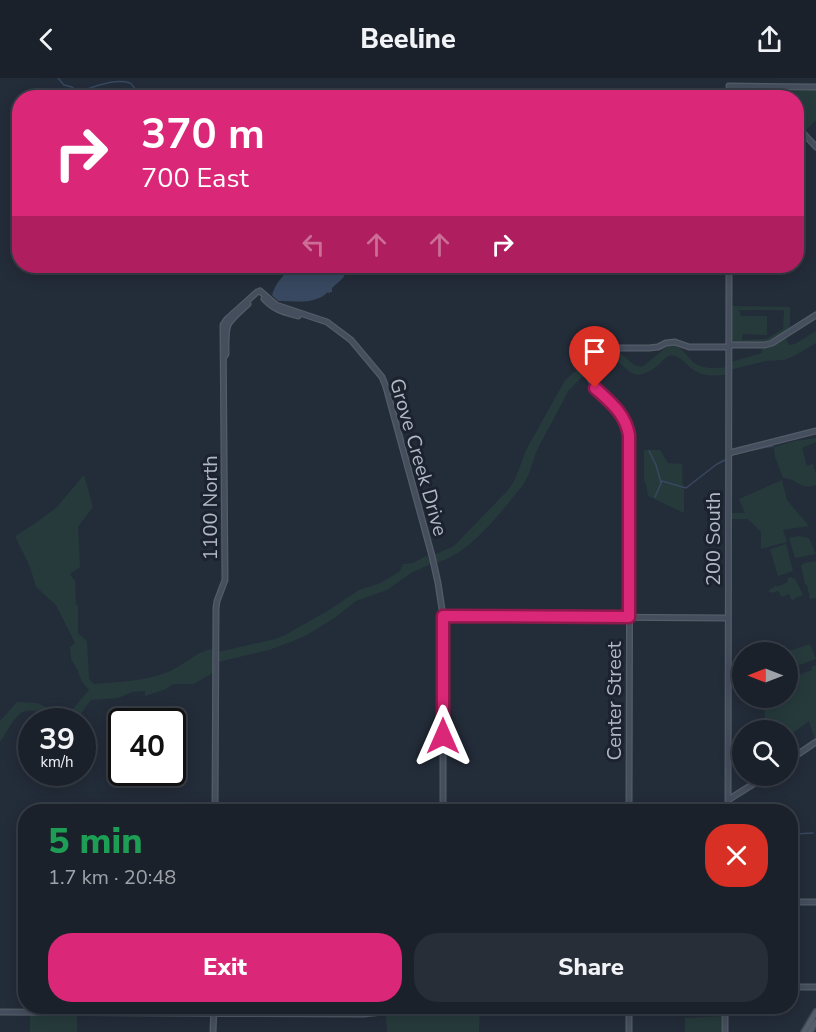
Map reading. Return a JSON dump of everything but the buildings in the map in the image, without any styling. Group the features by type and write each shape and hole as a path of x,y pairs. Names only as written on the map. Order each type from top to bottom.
{"main road":[{"path":"804,1032 816,1012"},
{"path":"816,1023 816,1031"},
{"path":"810,1032 816,1023"}],"street":[{"path":"729,90 729,86 816,87"},
{"path":"805,135 816,147"},
{"name":"200 South","path":"728,804 729,273"},
{"name":"Grove Creek Drive","path":"260,291 260,294 276,310 331,325 351,340 382,377 432,556 443,616 443,804"},
{"name":"1100 North","path":"215,804 216,608 225,580 223,325 226,318 260,291"},
{"path":"729,346 772,344 816,315"},
{"name":"Center Street","path":"629,804 629,435 619,411 595,388 588,375 587,354 598,349 648,348 675,342 689,347 729,346"},
{"path":"729,453 816,431"},
{"path":"443,616 728,618"},
{"path":"798,754 816,742"},
{"path":"728,800 750,786"},
{"path":"798,902 816,902"},
{"path":"798,987 816,987"},
{"path":"0,1012 18,1012"},
{"path":"213,1032 214,1014"},
{"path":"629,1014 629,1032"},
{"path":"725,1014 725,1032"}],"green space":[{"path":"797,89 816,89 816,120 804,132 804,90 796,90"},
{"path":"732,306 790,307 790,328 782,334 762,343 732,343","holes":["739,310 784,310 783,329 766,339 742,340 743,334 767,335 767,316 741,316"]},
{"path":"816,331 816,343 792,357 730,370 731,362 762,353 762,349 786,338 789,345 795,344"},
{"path":"675,345 693,362 701,366 727,367 727,375 700,374 680,358 673,356 668,356 651,370 639,374 631,372 612,360 590,369 590,356 602,351 618,351 634,365 642,367 668,346"},
{"path":"584,366 586,376 569,390 537,450 523,485 473,541 461,551 436,563 434,555 454,546 509,489 526,450 564,382"},
{"path":"816,438 816,442 802,448 807,466 813,464 816,485 806,486 783,478 775,457 774,447"},
{"path":"644,450 660,450 668,463 682,464 684,513 648,496 644,480"},
{"path":"84,475 93,507 78,527 80,567 70,574 75,581 78,633 87,641 89,679 94,684 151,677 168,672 202,652 213,649 213,673 193,684 173,684 166,689 145,696 145,691 132,692 118,698 91,700 85,708 74,708 89,690 82,682 71,659 70,647 75,643 56,605 36,587 30,567 15,536 56,508"},
{"path":"782,480 787,500 809,526 783,530 787,542 761,549 761,532 748,519 731,519 731,513 745,513 739,499"},
{"path":"799,536 809,538 816,554 795,558 789,538"},
{"path":"786,544 793,571 778,576 770,549"},
{"path":"426,556 430,557 431,564 411,573 387,590 356,601 307,635 269,650 218,662 218,652 285,635 359,590 392,576 400,571 403,564 413,563"},
{"path":"816,561 816,598 810,599 801,566 804,563"},
{"path":"790,577 795,579 803,595 792,601 789,594 782,597 778,591 773,593 768,591 776,585 777,587 788,582"},
{"path":"810,644 816,659 798,665 798,648"},
{"path":"816,665 815,740 809,721 798,729 798,720 765,720 764,708 798,708 798,675 812,670 811,667"},
{"path":"17,702 37,703 48,708 18,708 18,716 0,742 0,721"},
{"path":"480,1014 479,1032 387,1032 386,1015"},
{"path":"30,1015 77,1015 77,1032 30,1032"},
{"path":"721,1016 721,1032 685,1032 685,1018"}],"water":[{"path":"286,273 346,273 332,288 330,294 328,292 311,301 278,301 272,295"}],"waterway":[{"path":"58,78 64,85 76,90"},
{"path":"84,90 111,82 130,83 136,90"},
{"path":"752,450 773,446"},
{"path":"649,451 661,483"},
{"path":"655,497 662,481 686,488 725,460"},
{"path":"798,834 813,833"}],"route":[{"path":"443,736 443,616 629,617 629,435 619,411 595,388"}]}
